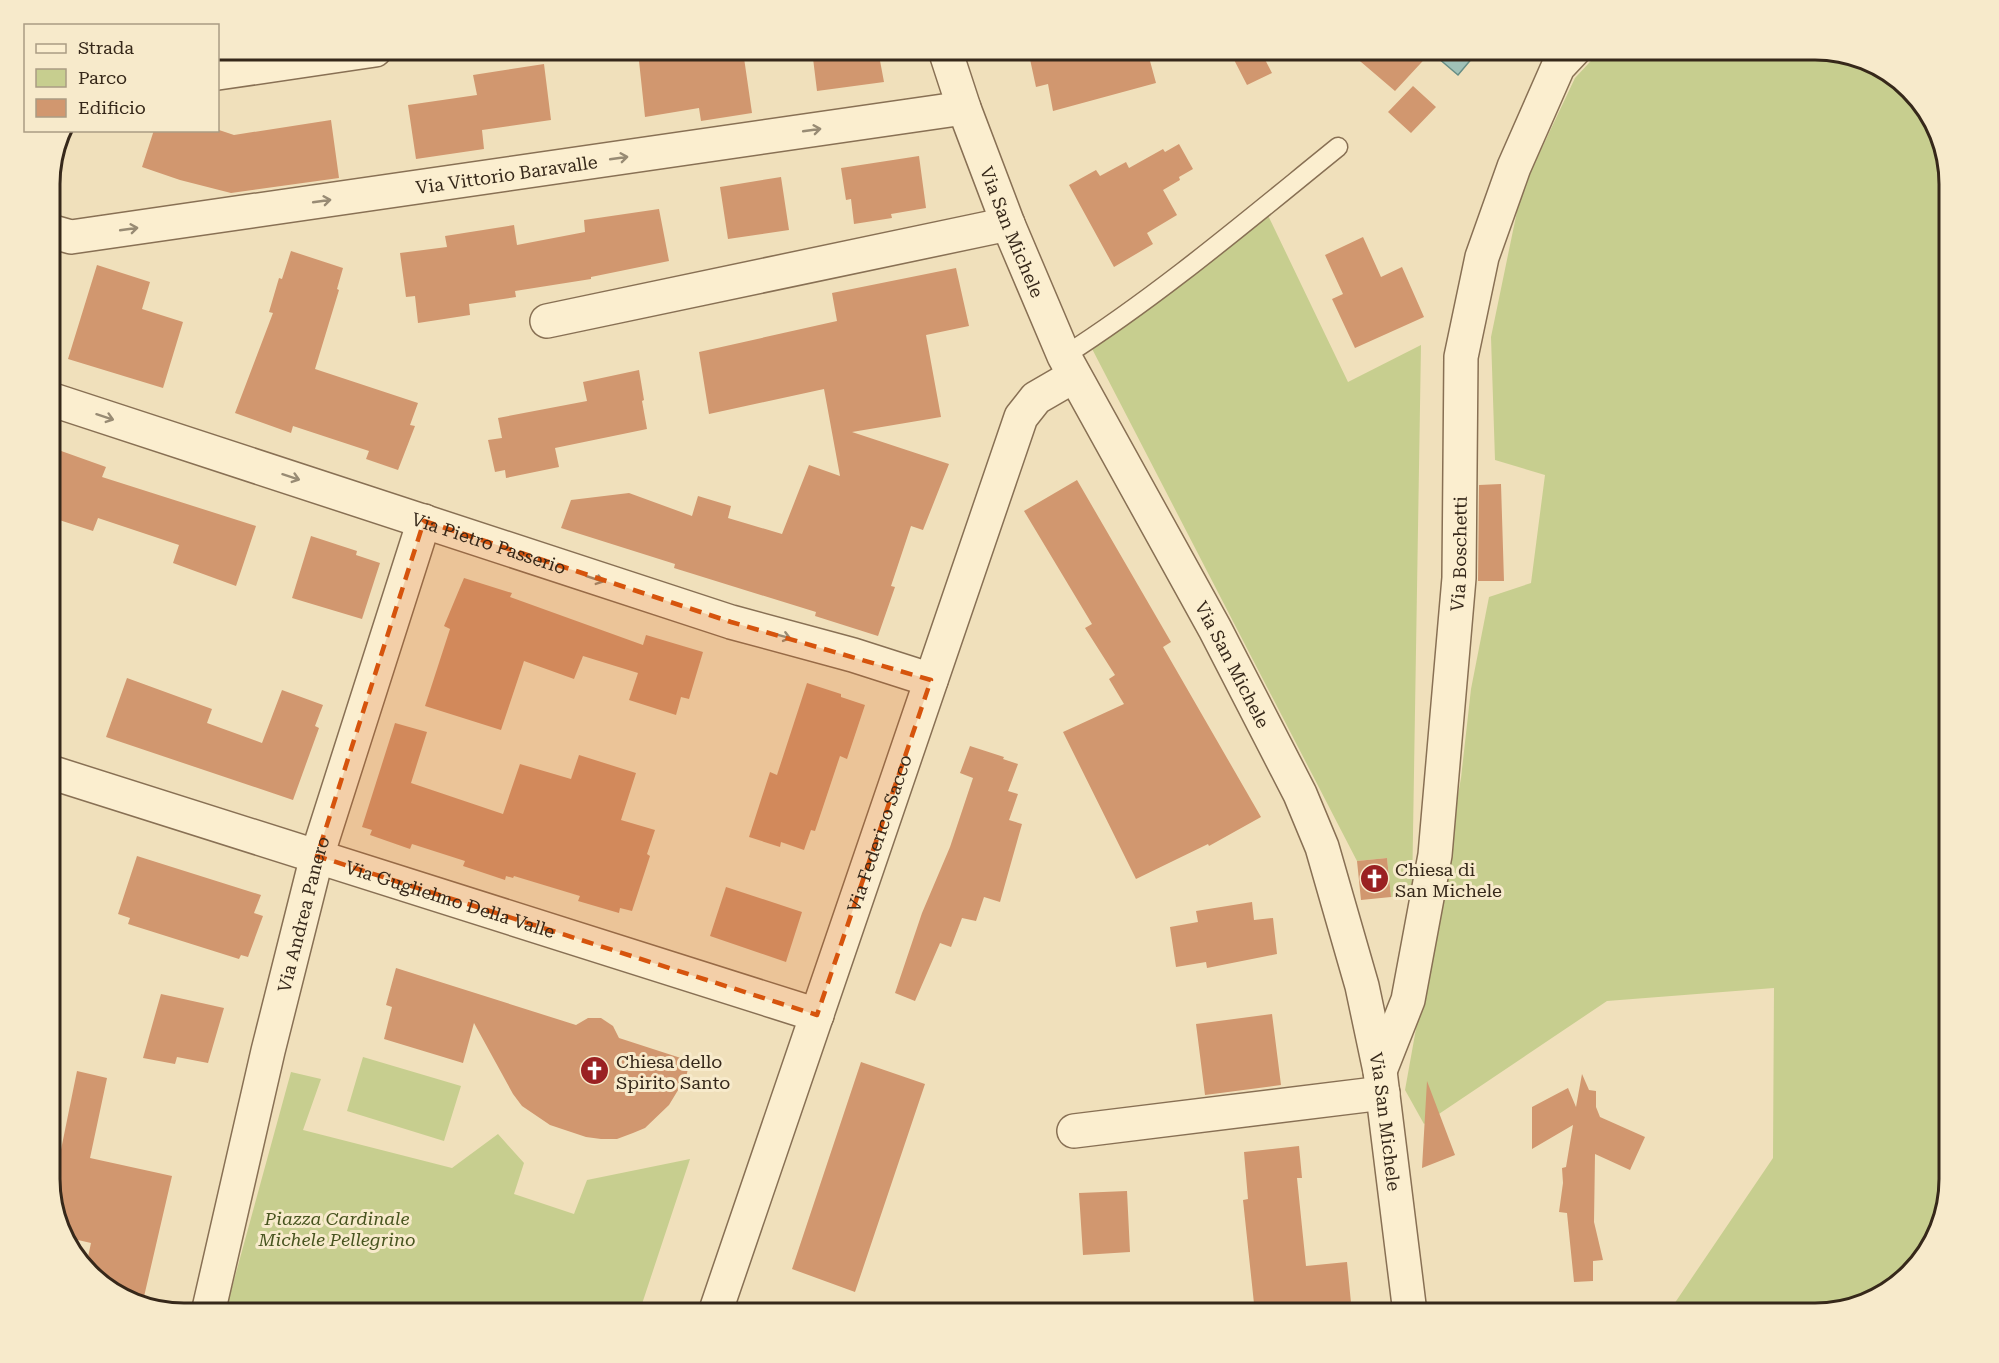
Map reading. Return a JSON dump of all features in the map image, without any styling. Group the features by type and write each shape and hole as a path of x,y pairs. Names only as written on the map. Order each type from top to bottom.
{"street":[{"path":"219,73 307,60"},
{"name":"Via San Michele","path":"948,60 1008,224 1069,366 1215,629 1300,794 1322,847 1362,986 1382,1082 1409,1303"},
{"name":"Via Boschetti","path":"1382,1082 1408,1000 1435,855 1459,578 1461,357 1482,257 1514,167 1558,67 1565,60"},
{"name":"Via Vittorio Baravalle","path":"61,234 964,108"},
{"path":"547,321 1008,224"},
{"name":"Via Federico Sacco","path":"718,1303 1021,417 1036,398 1069,366"},
{"name":"Via Pietro Passerio","path":"60,402 731,622 853,655 931,680"},
{"name":"Via Andrea Panero","path":"210,1303 260,1083 317,856 424,522"},
{"name":"Via Guglielmo Della Valle","path":"60,775 817,1015"},
{"path":"1074,1131 1382,1082"}],"lane":[{"path":"1069,366 1117,321 1338,147"}],"highlighted area":[{"path":"424,521 731,622 931,680 817,1015 317,856"}],"green space":[{"path":"1592,60 1815,60 1847,64 1884,81 1903,96 1922,122 1935,152 1939,184 1938,1195 1926,1234 1908,1261 1884,1282 1870,1290 1839,1301 1823,1303 1675,1303 1773,1158 1774,988 1607,1001 1424,1124 1405,1090 1461,778 1471,689 1489,597 1531,583 1545,475 1495,460 1491,337 1521,192 1575,78"},
{"path":"1264,207 1348,382 1421,345 1412,895 1391,897 1387,858 1357,861 1088,341"},
{"path":"363,1057 461,1086 444,1141 347,1111"},
{"name":"Piazza Cardinale Michele Pellegrino","path":"291,1072 321,1079 303,1130 452,1168 498,1134 524,1163 514,1194 574,1214 587,1180 690,1159 642,1303 228,1303"}],"water":[{"path":"1440,60 1471,60 1458,75"}],"building":[{"path":"744,60 752,113 701,121 699,108 645,117 639,61"},
{"path":"813,60 880,60 884,82 817,91"},
{"path":"1030,60 1150,60 1156,83 1053,111 1048,84 1036,87"},
{"path":"1234,60 1265,60 1272,73 1247,85"},
{"path":"1359,60 1424,60 1395,91"},
{"path":"544,64 551,120 482,130 484,149 416,159 408,105 477,95 473,75"},
{"path":"1413,86 1436,107 1411,133 1388,112"},
{"path":"331,120 339,178 231,193 180,180 142,167 153,132 219,132 219,130 234,135"},
{"path":"1179,144 1193,169 1163,190 1177,215 1147,233 1153,244 1114,267 1069,185 1096,170 1100,176 1126,162 1129,168 1163,149 1165,152"},
{"path":"919,156 926,208 891,214 892,218 854,224 851,199 846,200 841,168"},
{"path":"781,177 789,230 728,239 720,187"},
{"path":"659,209 669,261 591,277 591,279 515,291 516,297 469,304 470,315 418,323 415,296 406,297 400,253 447,247 445,236 514,225 517,245 585,232 584,220"},
{"path":"1363,237 1381,277 1402,267 1424,317 1355,348 1332,299 1343,294 1325,255"},
{"path":"291,251 343,268 337,289 339,290 315,369 418,403 410,425 415,426 398,470 366,459 369,451 293,426 291,433 235,413 273,313 269,312 279,278 282,279"},
{"path":"97,265 150,282 142,309 183,322 163,388 68,359"},
{"path":"956,268 969,326 926,335 941,417 852,432 949,464 923,530 911,526 891,586 895,587 878,636 815,616 816,612 674,568 675,564 561,528 571,500 629,493 692,516 698,496 731,506 728,518 782,534 809,465 840,476 824,389 709,414 699,352 837,321 832,293"},
{"path":"639,370 647,429 555,448 559,467 506,478 505,470 495,472 488,440 502,438 498,418 587,401 583,382"},
{"path":"60,451 106,467 102,477 256,526 236,586 173,563 179,545 98,518 93,531 60,520"},
{"path":"1077,480 1171,642 1163,647 1261,817 1209,846 1208,844 1136,879 1063,732 1124,704 1109,679 1115,675 1085,628 1092,624 1024,511"},
{"path":"1501,484 1504,581 1478,581 1479,485"},
{"path":"311,536 357,551 356,555 380,563 362,619 292,598"},
{"path":"464,578 512,593 510,597 643,645 646,635 703,652 689,699 681,697 676,715 629,700 638,673 583,656 574,679 524,661 501,730 425,706 450,629 444,626"},
{"path":"127,678 212,709 207,723 262,743 282,690 323,705 315,726 319,728 293,800 106,737"},
{"path":"807,683 865,705 847,759 840,756 815,831 811,830 804,850 781,842 780,847 749,837 770,772 777,775"},
{"path":"395,723 427,732 411,783 503,814 520,764 571,779 579,755 636,773 621,820 655,830 647,854 650,856 632,911 620,908 619,913 578,901 580,896 514,876 513,878 506,876 505,880 463,866 465,861 412,844 410,849 370,835 372,830 362,827"},
{"path":"970,746 1018,764 1008,791 1018,794 1009,820 1022,824 1000,902 984,897 976,921 962,918 951,947 940,943 915,1001 895,993 922,913 950,847 973,778 960,773"},
{"path":"137,856 261,895 254,913 263,916 248,957 241,955 239,959 128,924 130,918 118,914"},
{"name":"Chiesa di San Michele","path":"1387,858 1391,897 1361,900 1357,861"},
{"path":"726,887 802,912 786,962 710,936"},
{"path":"1252,902 1254,920 1273,918 1277,954 1207,968 1206,962 1176,967 1170,927 1198,922 1196,911"},
{"name":"Chiesa dello Spirito Santo","path":"396,968 576,1025 588,1018 601,1018 613,1026 619,1038 690,1061 686,1077 669,1105 645,1128 617,1139 586,1137 550,1125 522,1106 513,1094 474,1023 463,1063 384,1039 392,1007 386,1005"},
{"path":"161,994 224,1008 208,1063 177,1057 175,1064 143,1058"},
{"path":"1272,1014 1281,1085 1205,1095 1196,1024"},
{"path":"861,1062 925,1084 855,1292 792,1269"},
{"path":"77,1071 107,1078 90,1158 172,1176 144,1296 115,1282 96,1267 88,1257 91,1243 76,1240 64,1211 60,1187 60,1155"},
{"path":"1582,1074 1589,1090 1596,1091 1596,1107 1600,1117 1645,1137 1630,1170 1595,1154 1594,1222 1603,1260 1593,1261 1593,1281 1574,1282 1567,1213 1559,1212 1563,1183 1562,1168 1566,1167 1573,1125 1532,1149 1532,1107 1568,1088 1576,1107"},
{"path":"1427,1081 1455,1155 1422,1168"},
{"path":"1299,1146 1302,1178 1297,1178 1306,1266 1347,1262 1351,1303 1254,1303 1243,1200 1248,1199 1244,1152"},
{"path":"1127,1191 1130,1252 1083,1255 1079,1193"}],"place":[{"name":"Chiesa di San Michele","path":"1374,879"},
{"name":"Chiesa dello Spirito Santo","path":"595,1071"}]}
